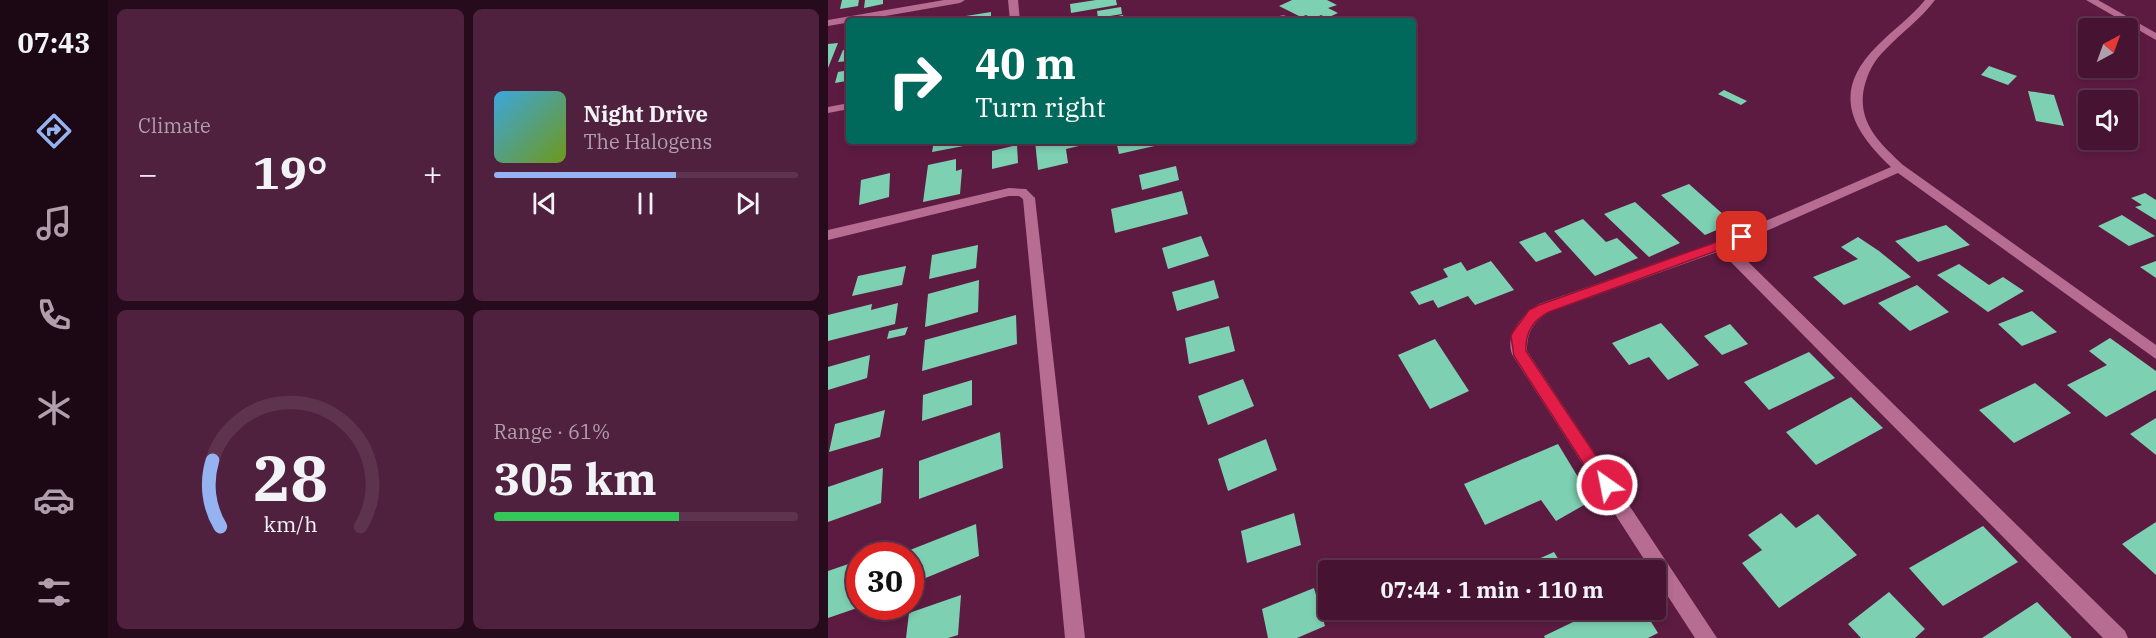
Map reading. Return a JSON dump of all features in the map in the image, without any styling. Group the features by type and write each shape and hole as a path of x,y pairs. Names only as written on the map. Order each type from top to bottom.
{"street":[{"path":"857,18 960,0"},
{"path":"1013,0 1015,18"},
{"path":"1930,0 1873,56 1863,73 1854,99 1857,118 1867,138 1899,168 2156,352"},
{"path":"2091,0 2123,18"},
{"path":"828,23 846,20"},
{"path":"2138,25 2156,22"},
{"path":"2138,27 2156,37"},
{"path":"828,110 846,107"},
{"path":"1707,638 1519,352 1518,336 1533,314 1544,308 1722,245 1899,168"},
{"path":"828,235 1009,192 1022,192 1029,198 1075,638"},
{"path":"1722,245 2118,638"}],"building":[{"path":"842,0 859,0 858,6 840,9"},
{"path":"865,0 883,0 883,4 864,8"},
{"path":"1116,0 1117,5 1071,13 1070,4"},
{"path":"1292,0 1327,0 1337,5 1328,8 1338,13 1327,18 1321,15 1316,18 1306,15 1301,17 1279,6"},
{"path":"1121,7 1122,14 1098,18 1097,11"},
{"path":"991,12 991,18 966,18 966,16"},
{"path":"1123,15 1124,18 1108,18"},
{"path":"838,43 828,68 828,44"},
{"path":"843,50 846,50 846,61 838,62"},
{"path":"1989,66 2017,76 2008,85 1981,75"},
{"path":"846,71 846,81 835,83 838,72"},
{"path":"1724,90 1747,101 1741,105 1718,94"},
{"path":"2028,91 2054,95 2064,126 2036,121"},
{"path":"933,144 969,144 969,145 932,152"},
{"path":"1035,144 1087,144 1066,149 1068,163 1038,170"},
{"path":"1117,144 1159,145 1119,154"},
{"path":"1017,145 1018,163 992,169 992,151"},
{"path":"956,159 956,171 962,169 960,194 923,202 928,165"},
{"path":"1176,166 1179,180 1142,190 1139,175"},
{"path":"890,173 889,197 859,205 861,180"},
{"path":"1689,184 1733,223 1705,235 1661,195"},
{"path":"1182,191 1188,214 1115,233 1111,209"},
{"path":"2145,193 2156,200 2156,220 2135,207 2142,205 2131,198"},
{"path":"1635,202 1680,243 1649,257 1604,214"},
{"path":"2122,215 2155,236 2129,246 2098,226"},
{"path":"1583,219 1606,242 1617,238 1638,258 1595,276 1554,231"},
{"path":"1946,225 1970,245 1918,262 1895,241"},
{"path":"1545,232 1562,252 1536,262 1519,242"},
{"path":"1201,236 1209,256 1168,269 1162,248"},
{"path":"1858,237 1911,277 1844,305 1813,277 1858,259 1841,247"},
{"path":"978,245 976,268 929,279 932,255"},
{"path":"1491,261 1514,290 1475,305 1468,296 1438,308 1433,300 1419,305 1410,292 1448,277 1443,269 1461,262 1467,271"},
{"path":"2156,261 2156,278 2140,267"},
{"path":"1959,264 1989,285 2003,277 2024,291 1988,312 1937,275"},
{"path":"906,266 902,285 852,296 858,276"},
{"path":"979,280 978,312 925,327 928,294"},
{"path":"1214,280 1219,298 1177,311 1172,292"},
{"path":"1917,285 1949,312 1910,331 1878,303"},
{"path":"898,303 895,324 828,341 828,315 872,304 871,310"},
{"path":"2032,311 2057,332 2022,346 1998,324"},
{"path":"1016,315 1017,344 922,371 925,340"},
{"path":"1661,323 1699,365 1668,380 1649,357 1629,365 1612,343"},
{"path":"1730,324 1748,344 1722,355 1704,336"},
{"path":"1229,326 1235,351 1189,364 1185,338"},
{"path":"908,327 905,335 887,339 889,331"},
{"path":"2110,338 2156,371 2156,390 2106,417 2067,385 2107,365 2089,351"},
{"path":"1435,339 1469,391 1430,409 1398,355"},
{"path":"1809,352 1835,378 1769,410 1744,382"},
{"path":"870,355 867,378 828,390 828,367"},
{"path":"1243,379 1254,406 1208,425 1198,396"},
{"path":"972,380 972,405 922,421 923,395"},
{"path":"2035,383 2071,413 2014,443 1979,410"},
{"path":"1851,397 1883,428 1816,465 1786,432"},
{"path":"885,410 880,437 829,452 835,424"},
{"path":"2156,418 2156,455 2130,434"},
{"path":"1000,432 1003,468 919,499 919,461"},
{"path":"1266,439 1277,470 1228,491 1218,459"},
{"path":"1558,444 1581,482 1577,483 1591,501 1556,521 1541,500 1485,525 1464,484"},
{"path":"883,468 881,503 828,522 828,487"},
{"path":"1294,513 1301,545 1247,563 1241,531"},
{"path":"1781,513 1796,528 1818,514 1857,555 1779,608 1742,563 1762,550 1748,535"},
{"path":"2156,522 2156,575 2122,544"},
{"path":"976,524 979,556 924,579 924,544"},
{"path":"1983,526 2018,562 1943,606 1909,568"},
{"path":"1554,552 1559,560 1536,560"},
{"path":"846,565 846,612 828,618 828,571"},
{"path":"1314,588 1318,602 1318,620 1323,620 1325,626 1297,638 1268,638 1262,609"},
{"path":"1889,592 1925,629 1915,638 1861,638 1848,624"},
{"path":"961,595 958,635 948,638 906,638 908,620 924,620 924,608"},
{"path":"2037,602 2072,638 1982,638"},
{"path":"1577,620 1650,620 1658,633 1648,638 1545,638 1544,636"}],"route":[{"path":"1607,485 1519,352 1518,336 1533,314 1544,308 1742,237"}]}
